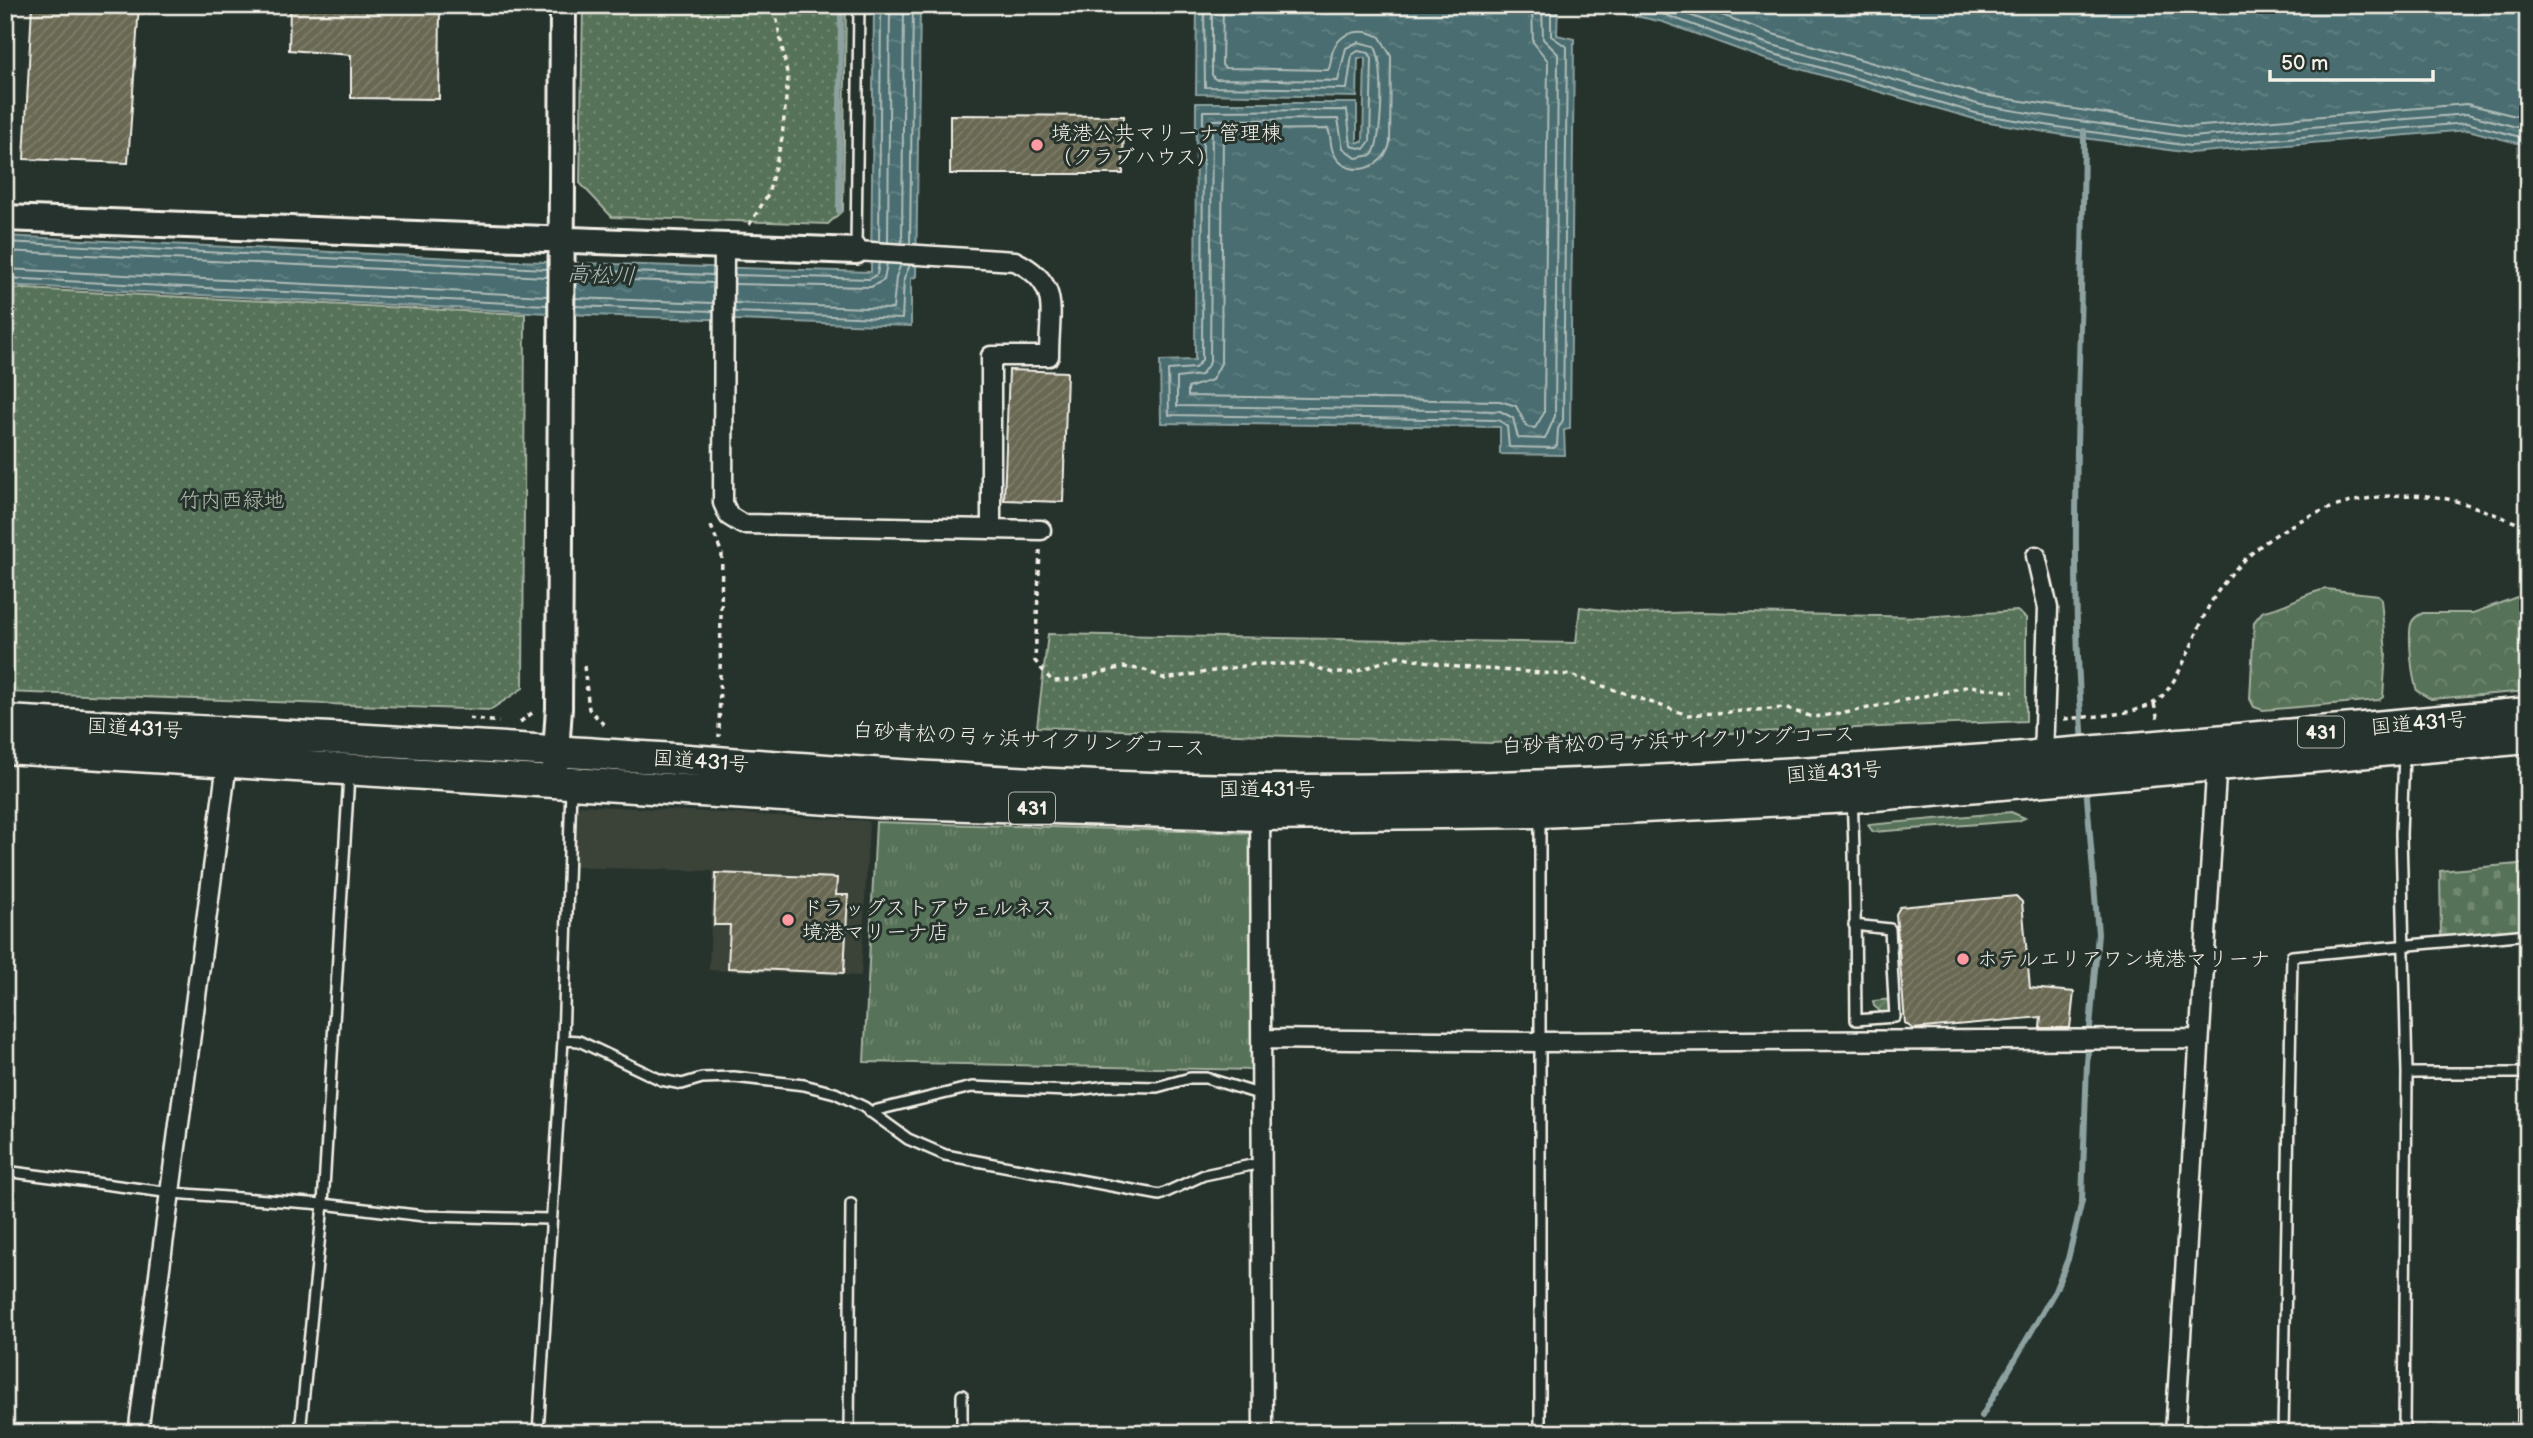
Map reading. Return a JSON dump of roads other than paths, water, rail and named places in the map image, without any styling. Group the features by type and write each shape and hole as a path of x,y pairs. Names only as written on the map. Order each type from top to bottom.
{"highway":[{"name":"国道431号","path":"1260,803 1809,774 2050,757 2115,764 2217,754 2528,713"},
{"name":"国道431号","path":"5,721 566,767 1016,783 1260,803 1540,812 1852,797 2050,757"},
{"name":"国道431号","path":"2217,754 2404,749 2528,738"},
{"name":"国道431号","path":"5,748 350,770 566,767"}],"street":[{"path":"563,5 559,312 559,708 566,767"},
{"path":"5,218 560,251 724,257 862,251 1015,261 1035,271 1049,289 1049,356 991,356 991,528"},
{"path":"724,257 723,503 729,516 742,524 1041,530"},
{"path":"2036,556 2049,608 2050,757"},
{"path":"2175,1433 2217,754"},
{"path":"138,1433 172,1193 227,762"},
{"path":"1260,803 1263,1433"},
{"path":"1263,1039 1539,1042 2199,1038"}],"lane":[{"path":"859,5 862,251"},
{"path":"2404,749 2401,834 2407,1073 2404,1433"},
{"path":"538,1433 549,1219 563,1040 566,767"},
{"path":"300,1433 323,1204 350,770"},
{"path":"1852,797 1854,925 1856,1020 1895,1017 1890,929 1854,925"},
{"path":"1540,812 1540,1433"},
{"path":"2283,1433 2292,956 2528,934"},
{"path":"563,1040 579,1041 661,1080 682,1084 702,1078 734,1077 804,1085 835,1093 908,1139 945,1155 1160,1195 1204,1175 1261,1163"},
{"path":"2407,1073 2528,1073"},
{"path":"869,1112 972,1087 1068,1091 1108,1086 1157,1087 1190,1078 1206,1077 1262,1095"},
{"path":"5,1171 172,1193 323,1204 424,1216 549,1219"},
{"path":"849,1433 851,1204"},
{"path":"2524,1210 2524,1433"},
{"path":"962,1395 962,1433"}],"water":[{"name":"高松川","path":"874,5 920,5 916,277 911,278 911,326 589,315 5,285 5,236 515,261 871,272"},
{"path":"1197,5 1558,5 1557,35 1574,39 1570,429 1564,430 1565,455 1500,454 1500,427 1161,423 1160,361 1195,360 1196,103 1357,103 1357,142 1363,142 1365,58 1358,58 1357,97 1196,94"},
{"path":"1585,5 2528,5 2528,146 2468,130 2190,153 2063,135 1978,120 1765,59 1663,22"}],"waterway":[{"path":"839,211 841,5"},
{"path":"2083,743 2078,666 2076,514 2084,131"},
{"path":"1982,1416 2055,1291 2068,1259 2082,1201 2087,1063 2098,934 2086,785"}],"place":[{"name":"境港公共マリーナ管理棟 （クラブハウス）","path":"1037,145"},
{"name":"ドラッグストアウェルネス 境港マリーナ店","path":"788,920"},
{"name":"ホテルエリアワン境港マリーナ","path":"1963,959"}],"park label":[{"name":"竹内西緑地","path":"232,500"}]}
